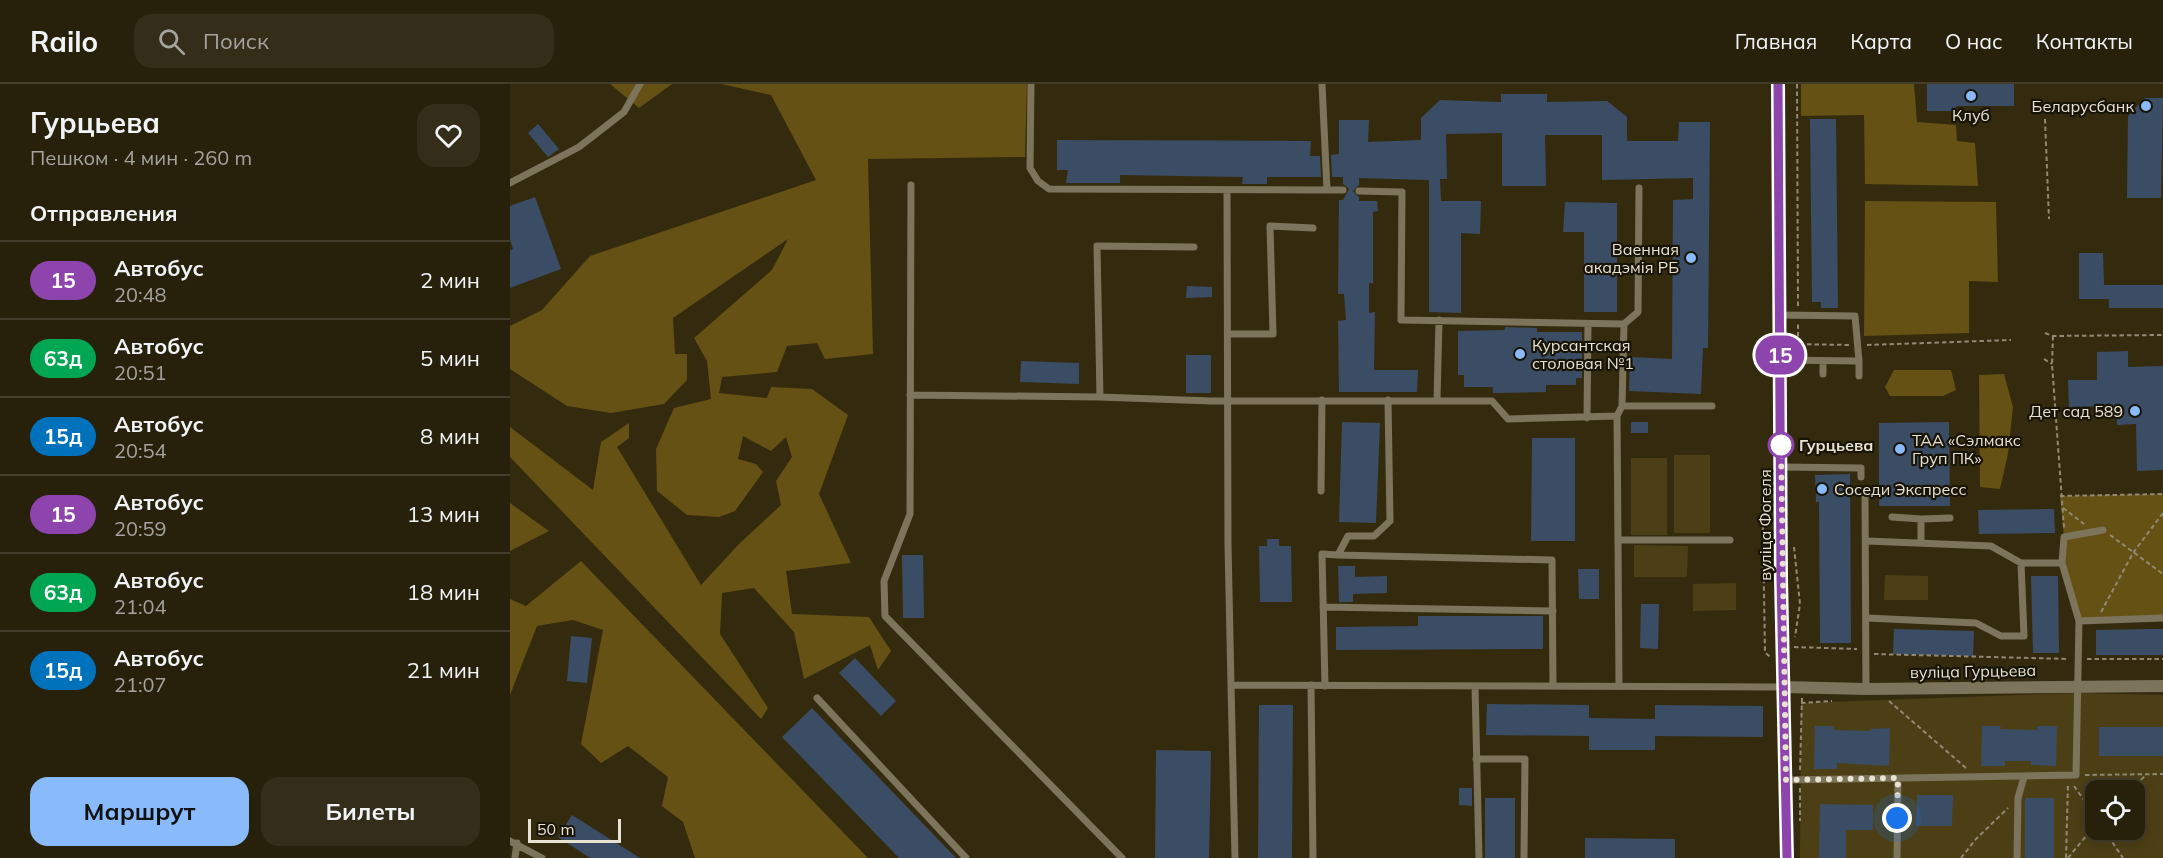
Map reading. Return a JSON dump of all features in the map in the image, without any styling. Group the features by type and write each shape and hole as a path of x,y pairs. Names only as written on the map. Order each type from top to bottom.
{"street":[{"name":"вуліца Фогеля","path":"1778,84 1787,858"},
{"name":"вуліца Гурцьева","path":"1784,687 1866,689 2163,686"}],"lane":[{"path":"510,183 579,147 624,112 640,84"},
{"path":"1031,84 1030,168 1038,181 1049,189 1343,190"},
{"path":"1322,84 1327,190"},
{"path":"911,185 910,514 884,580 885,616 1122,858"},
{"path":"1359,191 1402,192 1401,320 1624,324 1638,312 1639,188"},
{"path":"1227,190 1228,544 1235,858"},
{"path":"1229,334 1273,334 1270,226 1313,228"},
{"path":"1100,397 1096,246 1194,247"},
{"path":"1780,315 1855,316 1859,376"},
{"path":"1437,400 1439,320"},
{"path":"1587,418 1588,324"},
{"path":"1619,686 1617,416 1622,406 1624,324"},
{"path":"1780,360 1859,361"},
{"path":"1823,361 1823,374"},
{"path":"910,395 1492,400 1508,419 1617,416"},
{"path":"1321,491 1322,400"},
{"path":"1338,555 1348,536 1374,536 1390,521 1388,400"},
{"path":"1622,406 1712,406"},
{"path":"1781,467 1861,468 1861,477"},
{"path":"1865,495 1868,541 1866,689"},
{"path":"1892,517 1950,518"},
{"path":"1921,519 1921,543"},
{"path":"1786,780 2072,776 2079,621 2062,563 2064,537 2092,530 2103,530"},
{"path":"1618,540 1730,540"},
{"path":"1868,541 1991,546 2021,563 2062,563"},
{"path":"1325,686 1322,554 1552,560 1553,686"},
{"path":"1866,618 1976,623 2001,636 2024,636 2021,563"},
{"path":"1323,607 1553,611"},
{"path":"2079,621 2163,618"},
{"path":"1231,686 1784,687"},
{"path":"1311,686 1313,858"},
{"path":"1475,686 1479,858"},
{"path":"817,698 966,858"},
{"path":"1476,759 1525,759 1524,858"},
{"path":"2017,858 2018,798 2024,777"},
{"path":"1897,858 1898,778"},
{"path":"513,842 514,858"},
{"path":"513,842 542,858"}],"path":[{"path":"2045,119 2049,219"},
{"path":"2045,333 2053,336 2163,336"},
{"path":"2053,336 2052,364 2064,537"},
{"path":"1798,344 1856,345 2011,339"},
{"path":"2044,359 2052,364"},
{"path":"1764,652 1762,474 1768,470"},
{"path":"2060,496 2163,494"},
{"path":"2063,508 2092,530"},
{"path":"2097,620 2133,553 2163,513"},
{"path":"2103,530 2163,574"},
{"path":"1793,656 1800,604 1797,563"},
{"path":"1794,647 1857,649 1867,653 2163,659"},
{"path":"1800,780 1802,688"},
{"path":"1886,699 1968,770"},
{"path":"2141,780 2147,774"},
{"path":"2072,776 2163,774"},
{"path":"2072,776 2085,798"},
{"path":"2067,858 2072,776"},
{"path":"2067,858 2085,837"},
{"path":"2111,840 2123,858"}],"shaded area":[{"path":"610,84 672,84 639,108"},
{"path":"721,84 1027,84 1025,157 868,159 873,354 825,359 817,343 787,346 777,372 722,377 719,393 767,398 771,387 812,389 848,415 819,494 851,563 786,571 792,614 869,617 891,651 878,670 870,645 804,679 794,632 754,588 722,593 720,634 768,708 761,719 510,457 510,427 593,490 601,442 629,423 629,438 617,447 701,585 739,544 781,505 776,481 792,457 786,437 771,451 743,436 738,459 756,464 763,472 735,511 719,517 687,515 657,491 656,449 674,408 711,399 707,361 694,338 772,270 788,239 673,318 675,354 687,354 687,380 664,404 611,413 567,406 510,369 510,326 542,310 590,256 816,180 771,95"},
{"path":"1801,84 1914,84 1917,122 1956,125 1957,141 1975,143 1978,186 1865,184 1864,115 1801,116"},
{"path":"1865,201 1996,202 1998,282 1969,281 1969,333 1864,336"},
{"path":"1894,370 1951,370 1956,390 1943,396 1890,396 1885,387"},
{"path":"2004,374 2013,407 2008,454 2000,489 1980,487 1979,375"},
{"path":"1674,455 1710,455 1710,533 1674,533"},
{"path":"1631,458 1667,458 1667,535 1631,535"},
{"path":"2163,494 2163,618 2079,621 2062,563 2064,537 2060,496"},
{"path":"510,503 549,531 510,551"},
{"path":"1634,545 1688,546 1687,577 1634,577"},
{"path":"581,561 868,858 695,858 683,822 662,806 668,777 628,746 601,763 581,744 603,630 573,620 537,626 510,695 510,599 526,606"},
{"path":"1885,575 1928,576 1928,600 1884,600"},
{"path":"1736,583 1736,610 1693,611 1693,584"},
{"path":"2076,693 2163,695 2163,858 1800,858 1801,703"}],"building":[{"name":"Клуб","path":"1927,84 2014,84 2014,106 1956,106 1956,111 1927,111"},
{"name":"Ваенная акадэмія РБ","path":"1501,94 1547,94 1547,102 1607,101 1627,117 1627,141 1678,141 1679,122 1710,122 1708,348 1703,348 1701,394 1629,391 1630,357 1672,359 1673,200 1693,199 1693,178 1602,180 1602,135 1545,135 1546,186 1502,186 1502,133 1446,134 1447,179 1440,179 1441,201 1481,201 1480,234 1461,233 1461,313 1429,312 1429,180 1359,178 1359,185 1353,191 1359,197 1359,201 1377,201 1378,211 1373,212 1373,283 1369,283 1369,313 1375,312 1374,370 1418,370 1417,392 1339,392 1338,321 1346,320 1344,294 1338,294 1339,200 1343,200 1349,189 1343,184 1343,177 1332,177 1331,155 1339,154 1339,120 1369,120 1368,142 1421,140 1421,118 1440,100 1501,102"},
{"path":"2145,98 2163,98 2161,198 2127,198 2128,116"},
{"path":"1810,119 1836,119 1838,308 1821,308 1821,302 1812,302"},
{"path":"538,124 559,149 548,157 528,133"},
{"path":"1057,140 1311,141 1310,156 1320,156 1321,177 1267,177 1267,184 1242,184 1243,177 1120,175 1120,183 1066,183 1068,170 1057,170"},
{"path":"535,197 561,269 510,288 510,250 513,249 510,239 510,206"},
{"path":"1565,202 1617,203 1617,312 1584,312 1584,232 1563,232"},
{"path":"2079,253 2103,253 2104,285 2163,285 2163,308 2109,308 2109,299 2079,299"},
{"path":"1187,286 1212,287 1212,297 1186,298"},
{"name":"Курсантская столовая №1","path":"1505,327 1537,328 1537,332 1582,332 1582,378 1576,378 1576,385 1546,385 1546,392 1493,393 1493,387 1464,387 1464,375 1458,375 1458,331 1505,330"},
{"name":"Дет сад 589","path":"2128,351 2128,367 2163,366 2163,470 2137,471 2136,424 2117,425 2116,406 2069,407 2068,380 2097,380 2097,352"},
{"path":"1186,355 1211,355 1211,393 1186,393"},
{"path":"1021,361 1079,363 1079,384 1020,382"},
{"path":"1342,422 1380,423 1376,523 1339,522"},
{"path":"1631,422 1648,422 1648,433 1631,433"},
{"path":"1949,422 1950,506 1879,506 1879,423"},
{"path":"1532,438 1575,438 1575,541 1531,541"},
{"path":"1850,474 1851,643 1820,643 1819,502 1816,502 1815,475"},
{"path":"2054,509 2055,533 1979,534 1978,510"},
{"path":"1267,539 1279,539 1279,546 1291,546 1292,602 1260,602 1259,546 1267,546"},
{"path":"902,555 923,555 924,618 903,618"},
{"path":"1338,566 1355,566 1355,577 1387,576 1387,593 1353,594 1353,602 1339,602"},
{"path":"1578,569 1599,569 1599,599 1579,599"},
{"path":"2031,576 2058,576 2059,653 2033,653"},
{"path":"1641,604 1659,604 1658,649 1640,648"},
{"path":"1418,616 1543,616 1543,649 1336,650 1336,627 1418,626"},
{"path":"1894,629 1974,631 1973,656 1893,654"},
{"path":"2163,629 2163,655 2096,655 2096,630"},
{"path":"571,636 592,638 587,683 567,681"},
{"path":"855,658 896,701 881,716 839,673"},
{"path":"1487,704 1589,705 1589,718 1655,719 1655,705 1763,706 1763,737 1655,736 1655,750 1589,750 1589,736 1486,735"},
{"path":"1259,705 1293,705 1292,858 1258,858"},
{"path":"812,708 956,858 899,858 782,737"},
{"path":"1815,726 1833,726 1834,730 1871,731 1870,729 1890,728 1889,766 1837,763 1837,769 1814,769"},
{"path":"1982,726 2037,730 2037,726 2057,726 2056,766 2031,765 2031,761 2005,761 2005,766 1981,766"},
{"path":"2099,727 2163,727 2163,756 2099,756"},
{"path":"1156,750 1211,751 1209,858 1155,858"},
{"path":"1459,788 1472,788 1472,806 1459,805"},
{"path":"1917,795 1953,795 1952,826 1916,826"},
{"path":"1485,798 1515,798 1515,858 1485,858"},
{"path":"2025,798 2054,798 2054,858 2025,858"},
{"path":"1820,804 1873,805 1873,830 1846,830 1846,858 1819,858"},
{"path":"572,815 640,858 590,858 558,837"},
{"path":"1585,838 1675,839 1675,858 1585,858"}],"bus line":[{"name":"15","path":"1778,84 1781,579 1787,858"}],"place":[{"name":"Клуб","path":"1971,96"},
{"name":"Беларусбанк","path":"2146,106"},
{"name":"Ваенная акадэмія РБ","path":"1691,258"},
{"name":"Курсантская столовая №1","path":"1520,354"},
{"name":"Дет сад 589","path":"2135,411"},
{"name":"Гурцьева","path":"1781,445"},
{"name":"ТАА «Сэлмакс Груп ПК»","path":"1900,449"},
{"name":"Соседи Экспресс","path":"1822,489"}],"route":[{"path":"1781,445 1781,579 1786,780 1898,778 1897,818"}]}
